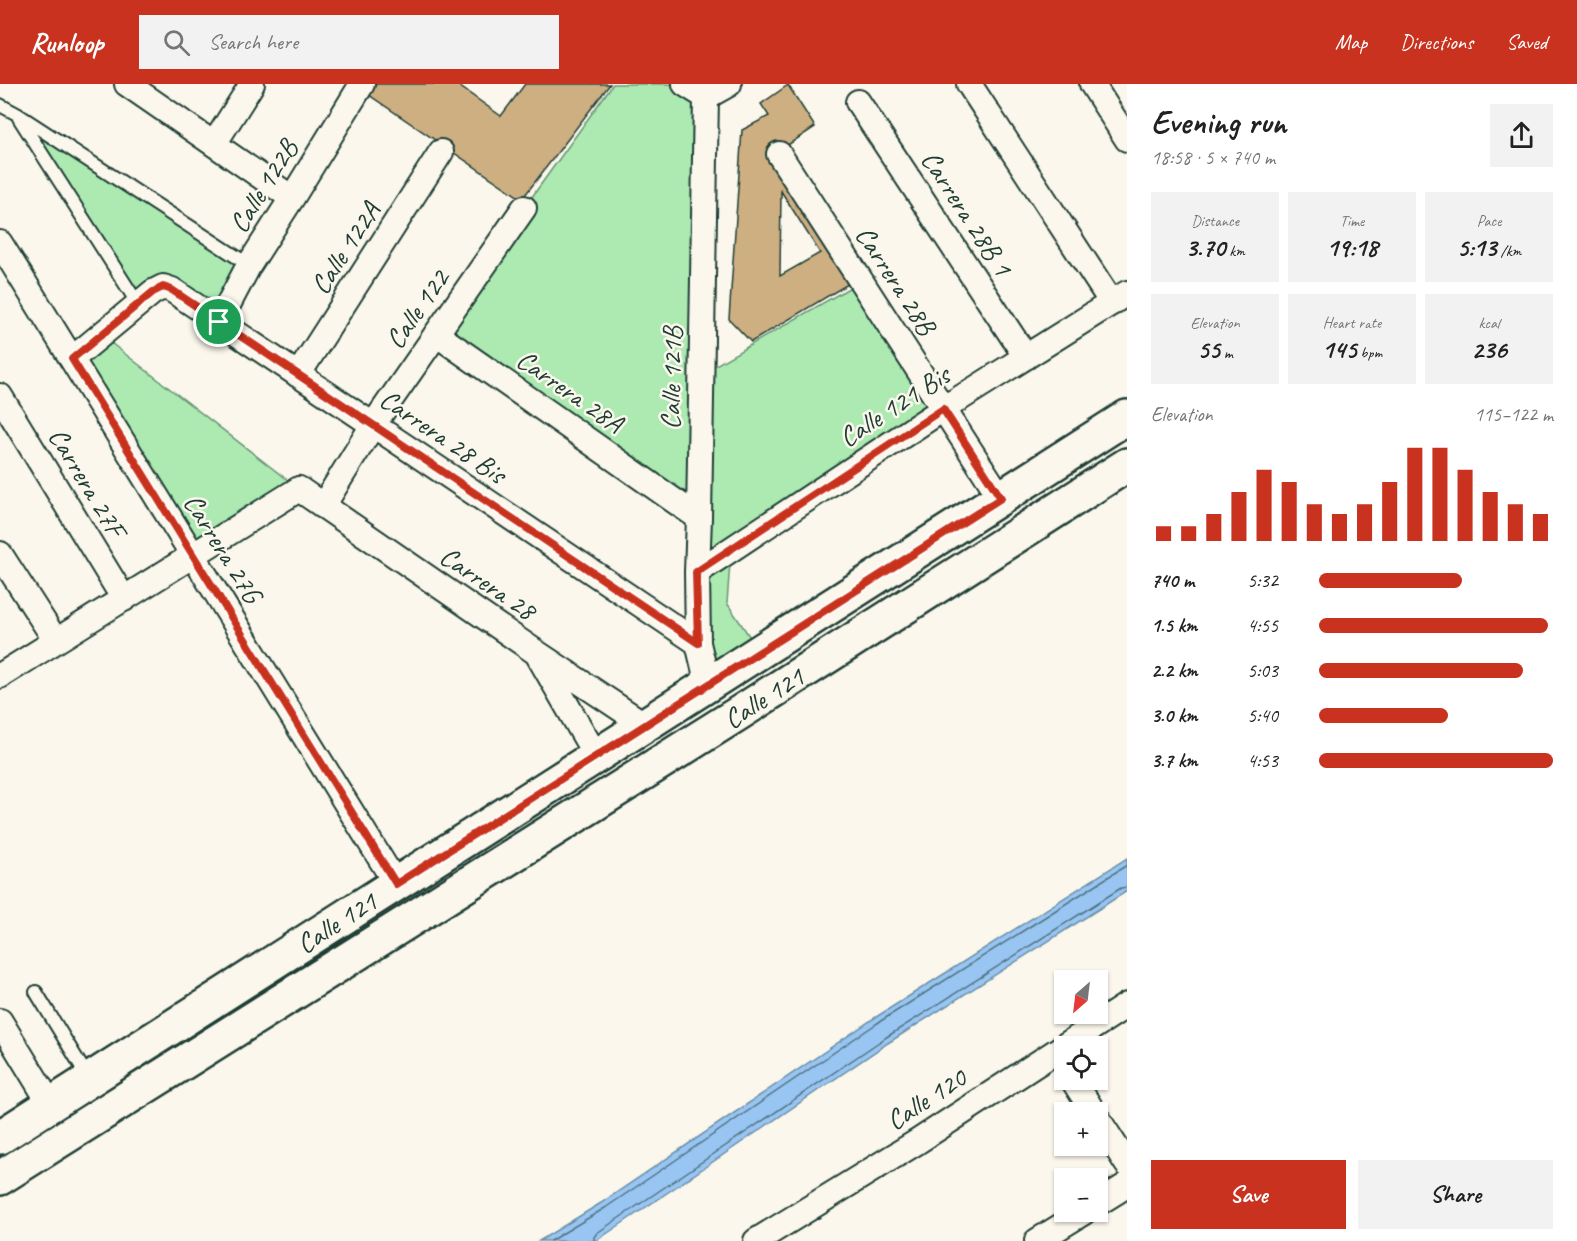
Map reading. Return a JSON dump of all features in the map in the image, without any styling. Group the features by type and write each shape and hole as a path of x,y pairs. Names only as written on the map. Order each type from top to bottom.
{"street":[{"path":"127,84 292,198"},
{"path":"214,144 252,84"},
{"name":"Calle 122B","path":"219,322 249,265 362,84"},
{"path":"685,84 706,97 729,84"},
{"path":"969,84 1120,298"},
{"path":"1092,84 1127,139"},
{"name":"Calle 121B","path":"706,97 699,518 696,572 698,643 708,685"},
{"name":"Carrera 28B 1","path":"858,102 1026,357"},
{"name":"Calle 122A","path":"298,375 441,152"},
{"name":"Carrera 28B","path":"780,154 1001,498"},
{"name":"Calle 122","path":"323,506 373,425 524,208"},
{"name":"Carrera 27G","path":"0,243 396,884"},
{"name":"Carrera 28 Bis","path":"146,298 163,287 172,290 698,643"},
{"path":"72,359 146,298"},
{"name":"Calle 121 Bis","path":"696,572 943,409 1120,298"},
{"name":"Carrera 28A","path":"436,334 699,518"},
{"name":"Carrera 27F","path":"0,396 124,599"},
{"name":"Calle 121","path":"0,1137 1127,417"},
{"name":"Calle 121","path":"0,1178 739,713 1127,465"},
{"name":"Carrera 28","path":"193,555 299,489 645,725"},
{"path":"0,554 56,641"},
{"path":"0,676 193,555"},
{"path":"537,653 596,756"},
{"name":"Calle 120","path":"1089,1036 1127,1005"},
{"path":"0,1021 51,1105"},
{"name":"Calle 120","path":"756,1241 917,1142 1054,1063"},
{"path":"1108,1135 1127,1164"},
{"path":"1108,1197 1127,1185"},
{"path":"1037,1241 1068,1222"}],"lane":[{"path":"0,105 249,265"},
{"path":"17,114 146,298"},
{"path":"36,992 89,1080"}],"green space":[{"path":"613,84 729,84 706,98 702,373 861,281 943,409 731,549 727,603 760,652 708,685 699,518 436,334"},
{"path":"17,114 249,265 219,322 181,297 138,304"},
{"path":"102,336 299,489 193,556 72,359"}],"water":[{"path":"1127,858 1127,891 888,1043 596,1241 539,1241 601,1203 873,1019"}],"building":[{"path":"376,84 456,84 501,116 525,84 610,84 522,199 369,95"},
{"path":"788,85 815,127 774,154 853,281 751,342 729,319 742,130 769,116 761,104","holes":["781,191 820,253 780,276"]}],"route":[{"path":"163,287 172,290 219,322 698,643 696,572 943,409 1001,498 396,884 72,359 153,292 163,287"}]}
